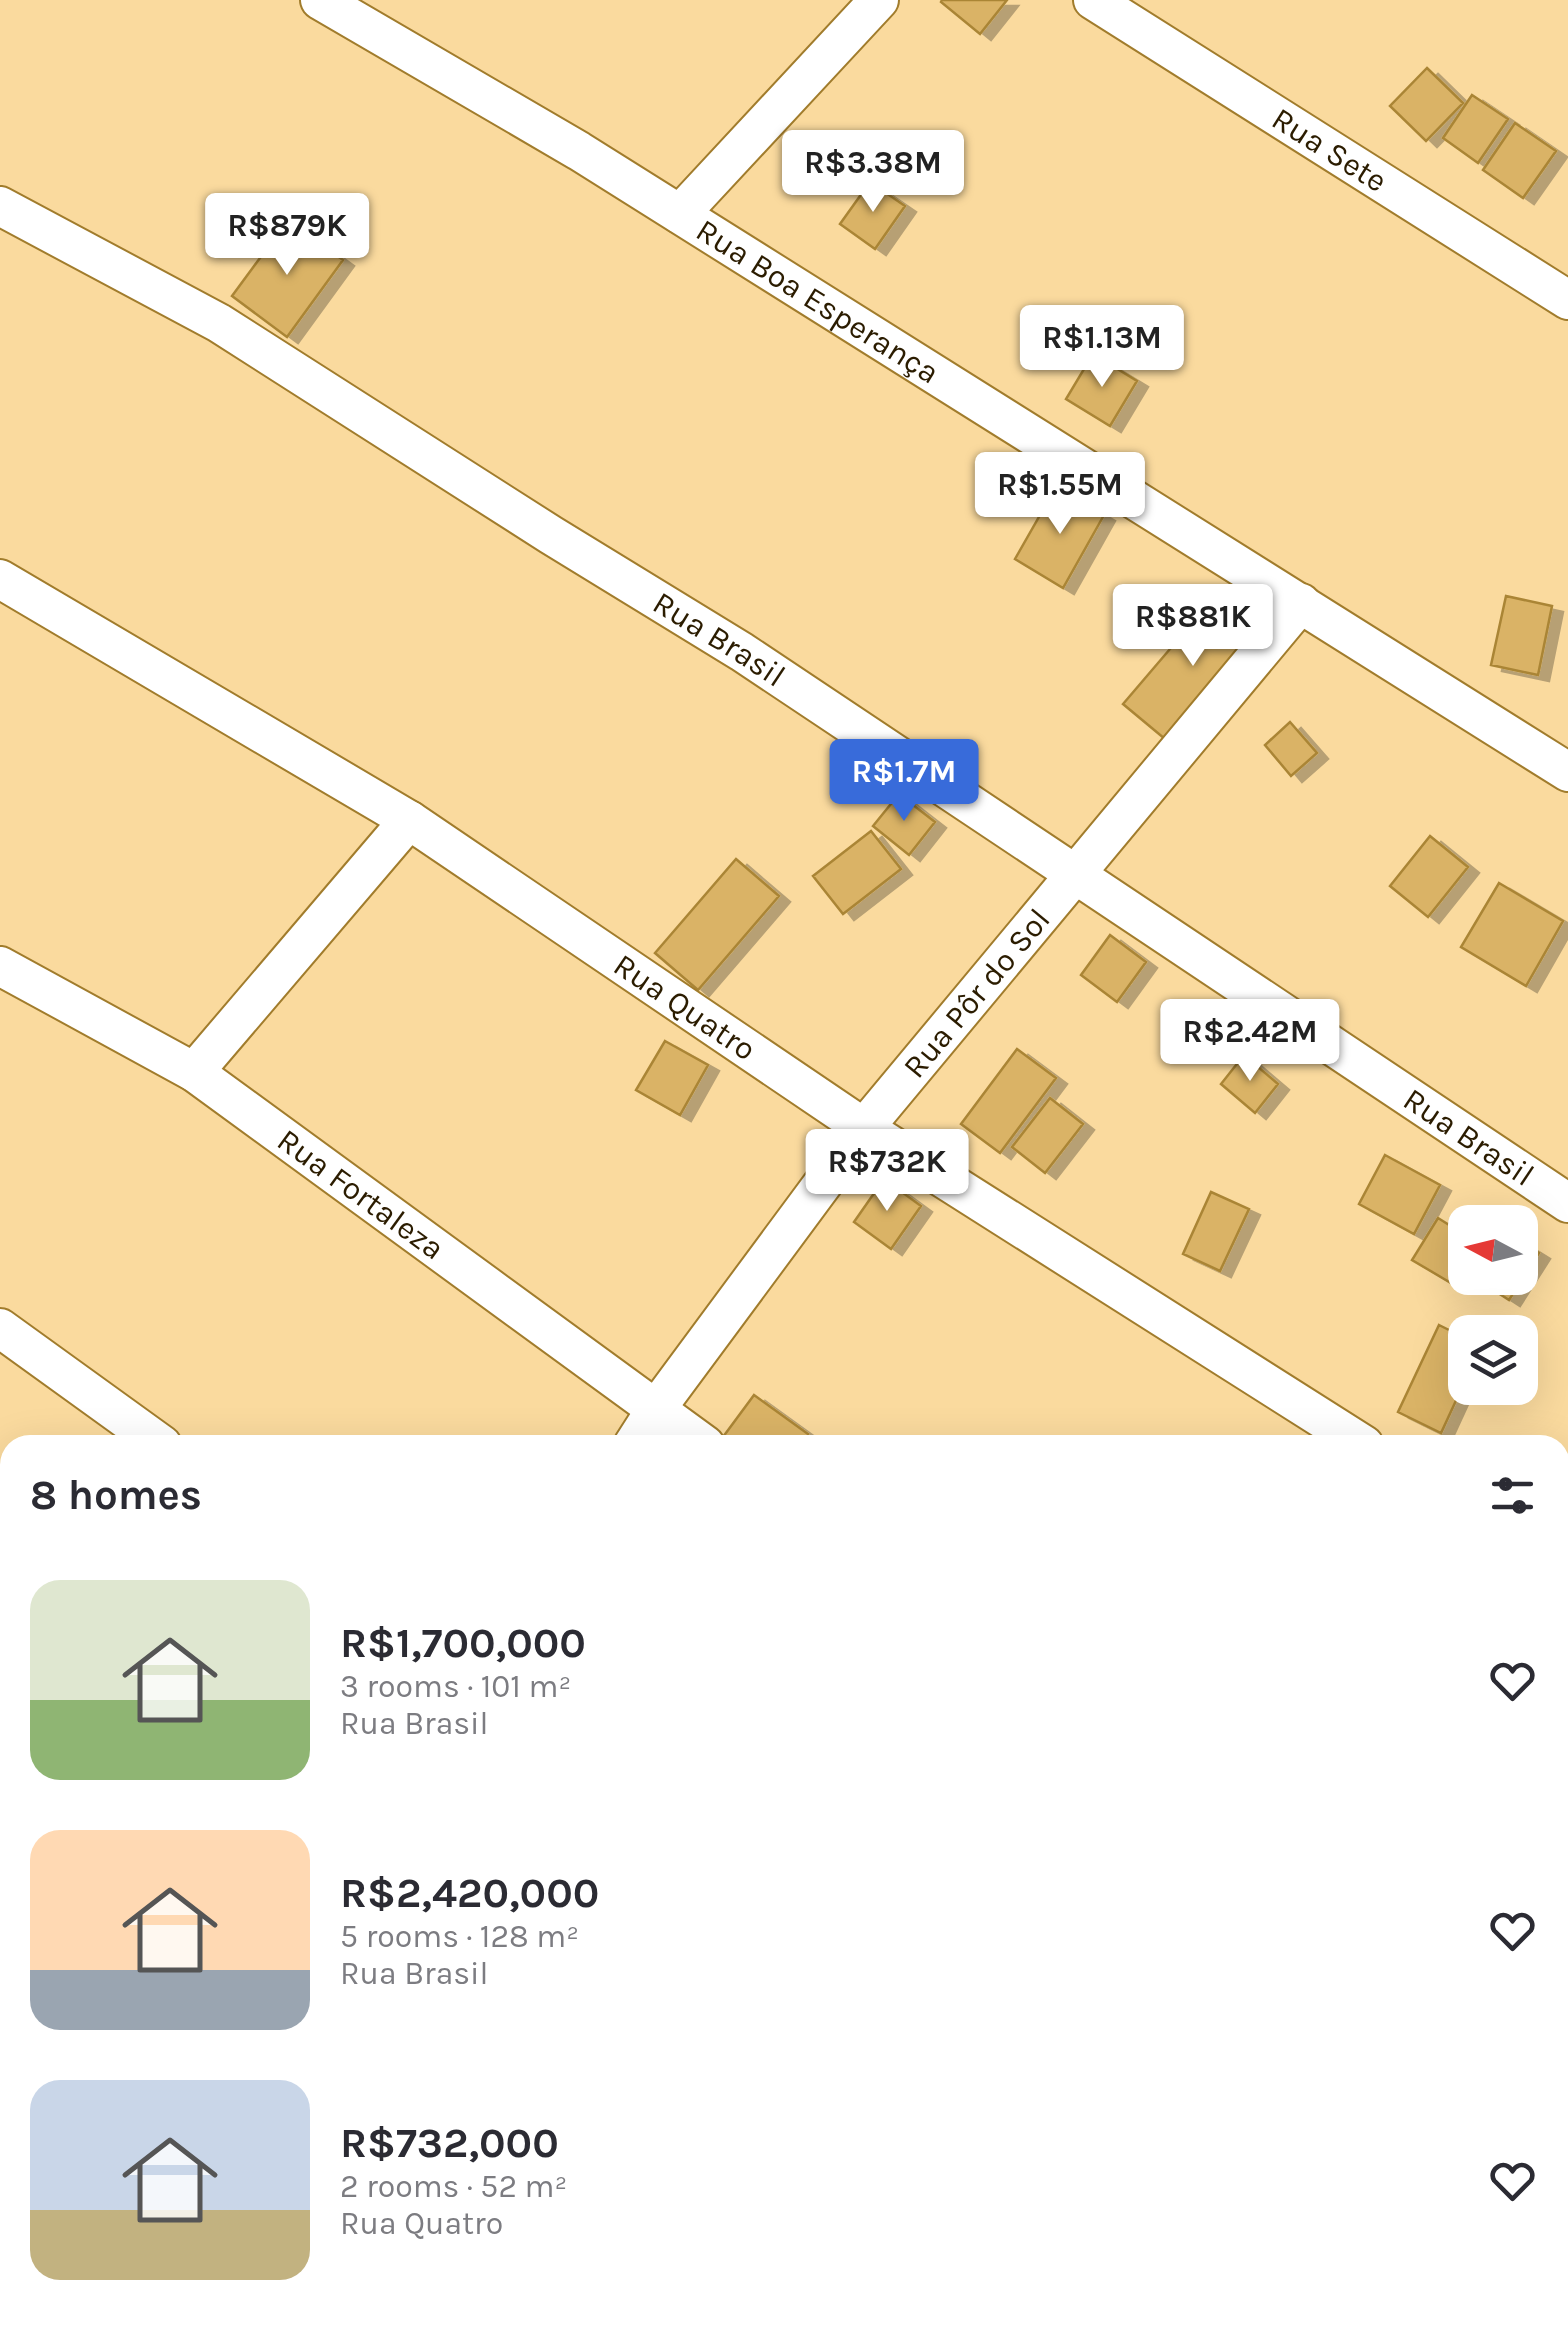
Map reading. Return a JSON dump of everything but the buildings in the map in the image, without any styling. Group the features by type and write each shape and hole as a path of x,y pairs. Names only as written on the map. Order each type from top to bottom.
{"street":[{"name":"Rua Boa Esperança","path":"320,0 579,151 1568,772"},
{"path":"680,214 879,0"},
{"name":"Rua Sete","path":"1092,0 1568,300"},
{"name":"Rua Brasil","path":"0,206 219,324 742,652 1568,1202"},
{"name":"Rua Quatro","path":"0,579 409,820 864,1128 1348,1435"},
{"name":"Rua Pôr do Sol","path":"639,1435 864,1128 1300,604"},
{"path":"194,1072 409,820"},
{"name":"Rua Fortaleza","path":"0,966 194,1072 691,1435"},
{"path":"0,1328 148,1435"}]}
